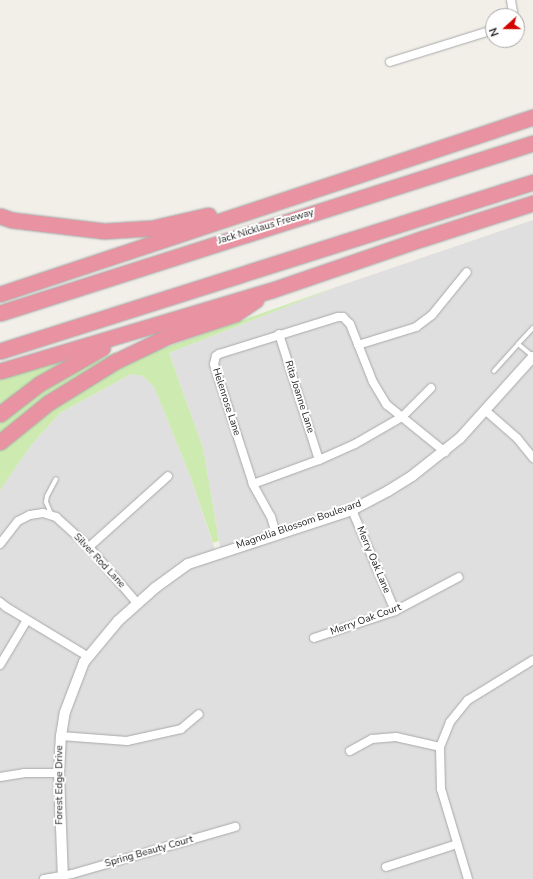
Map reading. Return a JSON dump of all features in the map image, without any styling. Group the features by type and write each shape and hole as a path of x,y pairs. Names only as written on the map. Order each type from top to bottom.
{"highway":[{"path":"0,294 533,117"},
{"name":"Jack Nicklaus Freeway","path":"0,313 533,143"},
{"path":"0,216 12,220 104,231 152,228 202,217 397,162"},
{"path":"0,351 533,182"},
{"path":"0,371 272,290 421,239 533,203"},
{"path":"0,442 48,403 116,361 166,337 234,314 272,290"},
{"path":"0,414 39,384 91,353 154,325"}],"street":[{"path":"390,62 485,32"},
{"path":"444,452 387,405 372,382 358,345 416,327 432,315 467,272"},
{"name":"Helenrose Lane","path":"276,534 271,517 253,484 214,364 214,360 219,354 338,316 345,319 350,324 358,345"},
{"name":"Rita Joanne Lane","path":"279,334 319,460"},
{"name":"Magnolia Blossom Boulevard","path":"225,550 352,510 388,491 412,476 444,452 486,411 533,356"},
{"path":"253,484 319,460 355,444 402,416 431,388"},
{"path":"486,411 517,438 533,458"},
{"path":"89,547 168,476"},
{"name":"Merry Oak Lane","path":"352,510 395,611"},
{"path":"0,544 18,521 30,515 43,513 52,516"},
{"name":"Silver Rod Lane","path":"52,516 56,517 89,547 138,603"},
{"name":"Forest Edge Drive","path":"63,878 59,773 61,736 67,704 84,662 118,620 138,603 188,564 225,550"},
{"name":"Merry Oak Court","path":"314,638 395,611 459,577"},
{"path":"0,602 89,657"},
{"path":"0,665 28,620"},
{"path":"468,879 441,789 440,747 450,722 468,700 494,682 533,660"},
{"path":"61,736 126,741 181,728 199,714"},
{"path":"350,750 372,739 396,737 440,747"},
{"path":"0,777 24,773 59,773"},
{"name":"Spring Beauty Court","path":"44,879 63,878 235,827"},
{"path":"386,867 457,844"}],"lane":[{"path":"494,371 533,328"},
{"path":"518,344 533,356"},
{"path":"52,516 46,502 47,496 56,479"}],"shaded area":[{"path":"533,220 533,879 0,879 0,490 32,444 60,413 131,374 143,376 154,387 191,478 216,553 221,552 203,448 169,353 339,286"}],"green space":[{"path":"339,286 169,353 203,448 219,541 213,543 191,478 154,387 143,376 131,374 60,413 32,444 0,490 0,450 74,392 141,356"},
{"path":"115,352 116,355 0,435 0,423 39,394 60,379"},
{"path":"58,360 59,364 0,405 0,378"}]}
